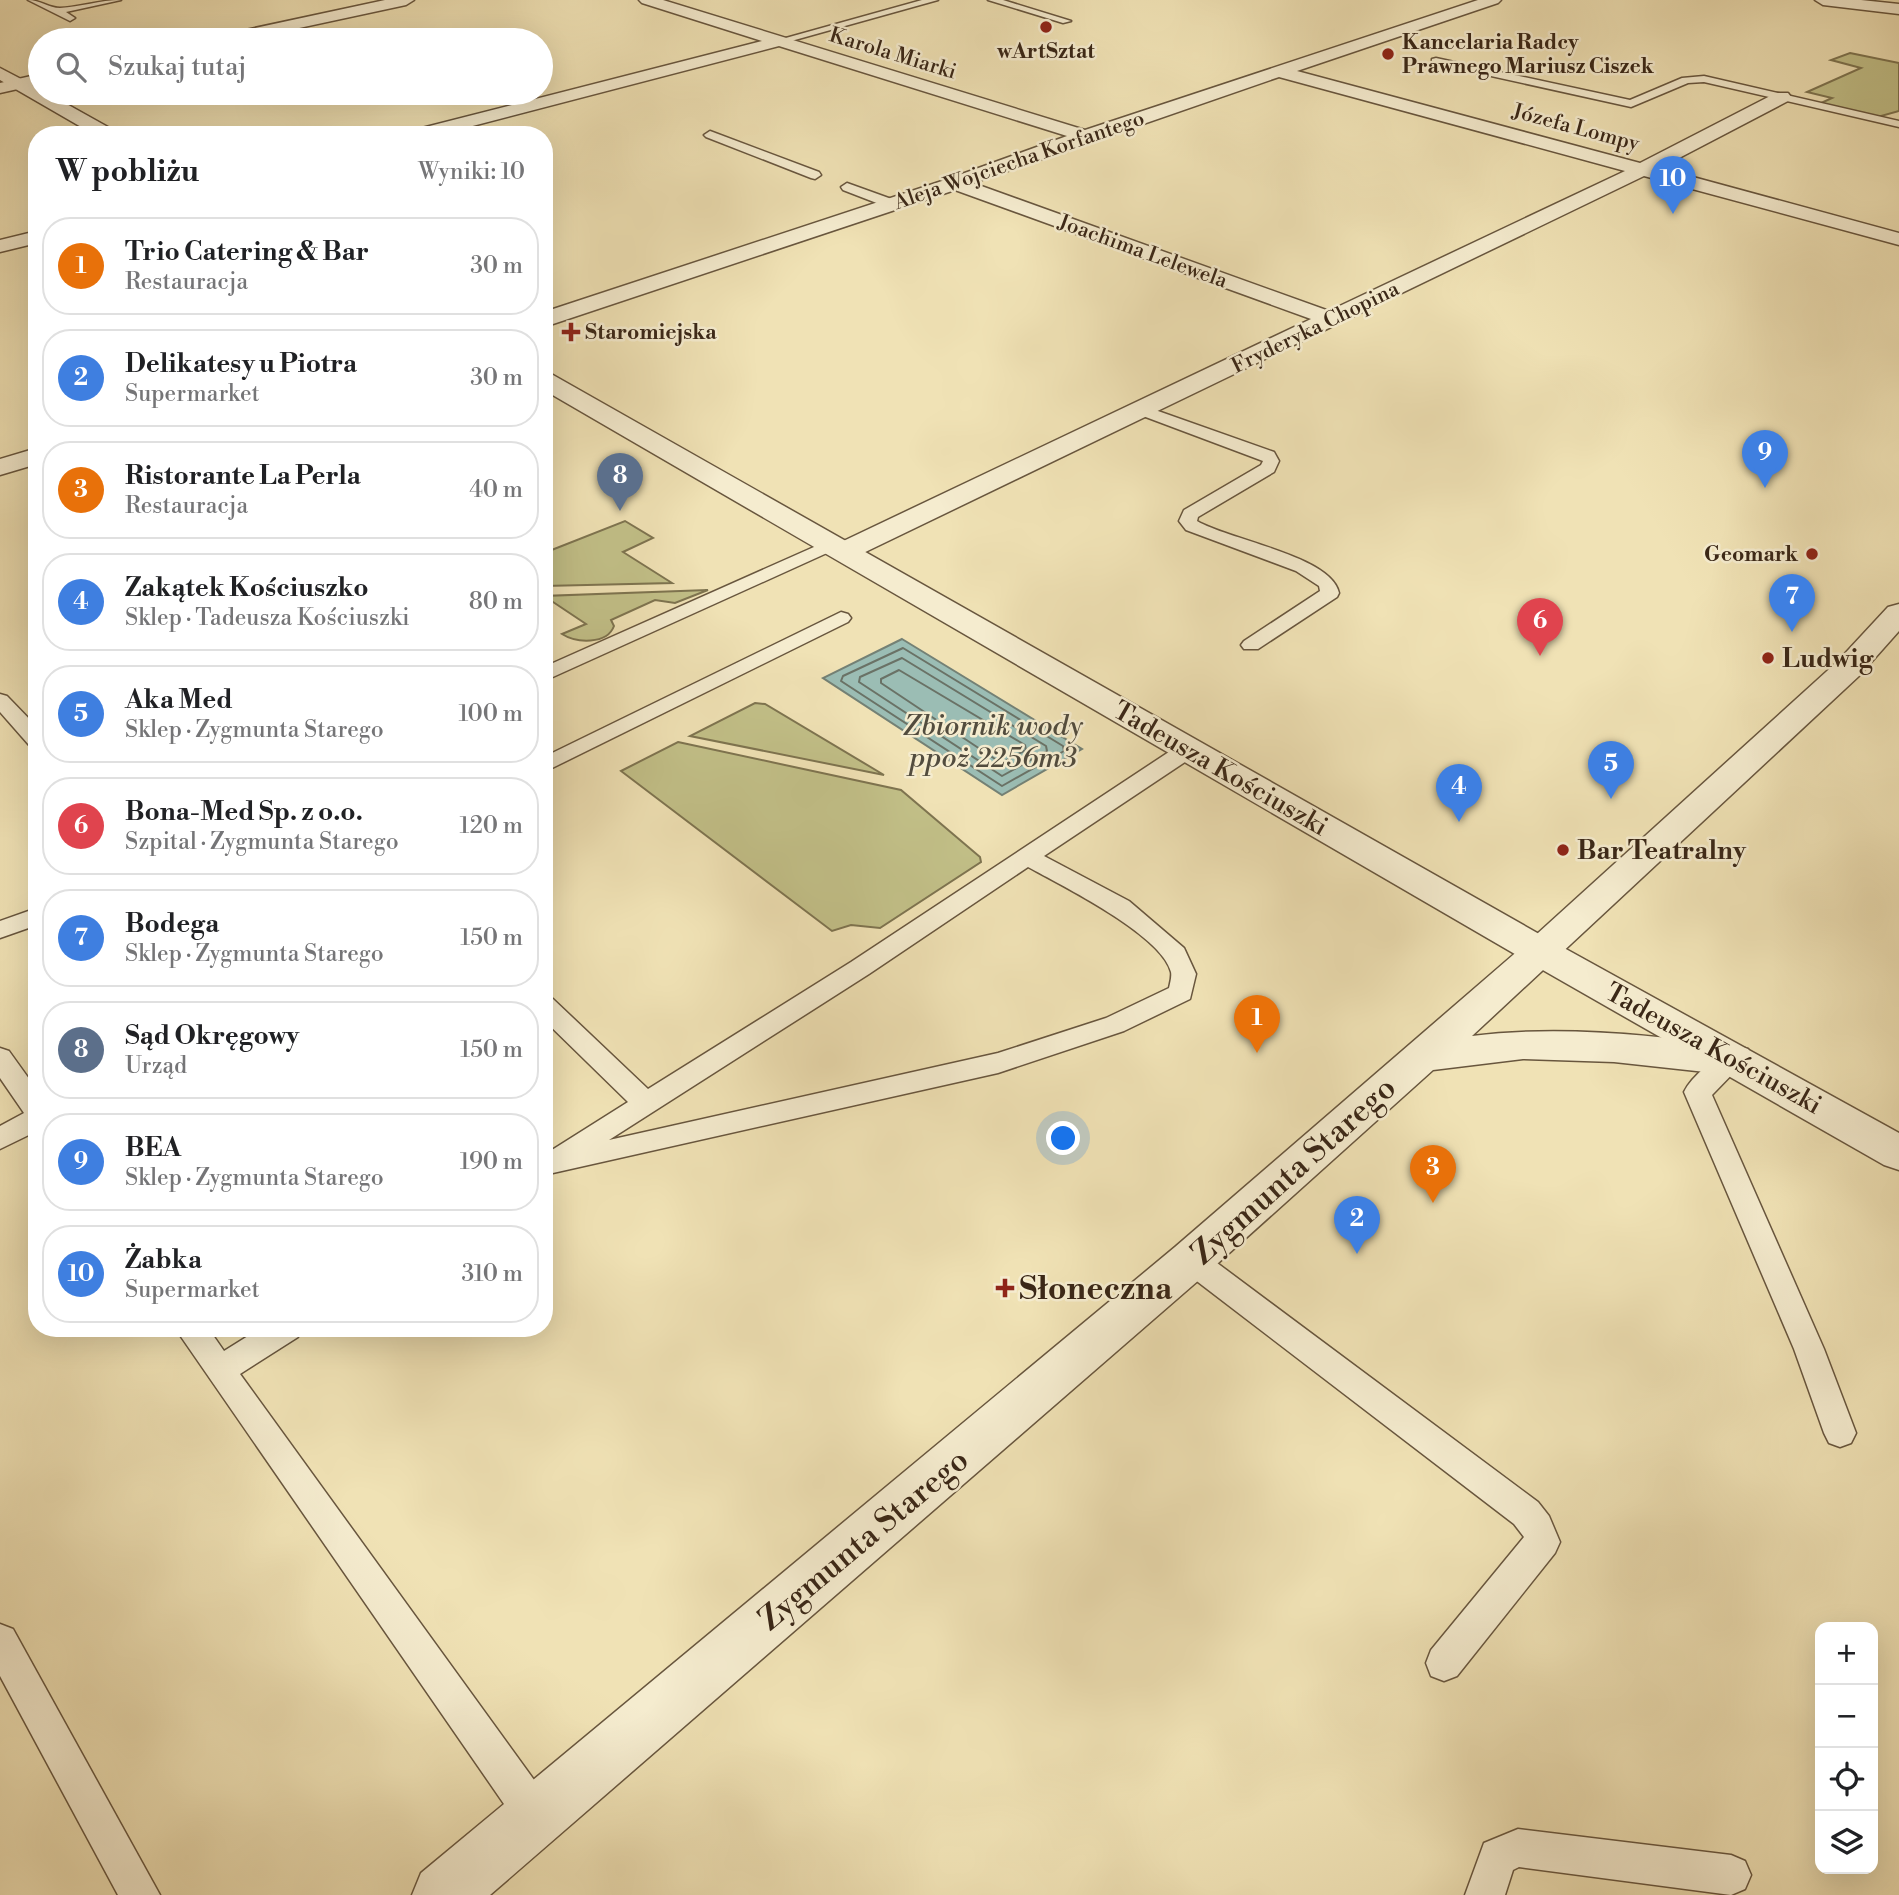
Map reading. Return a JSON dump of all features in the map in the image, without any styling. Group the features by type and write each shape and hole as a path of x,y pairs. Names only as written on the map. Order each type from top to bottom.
{"street":[{"path":"277,28 406,0"},
{"name":"Karola Miarki","path":"647,0 1085,136"},
{"name":"Aleja Wojciecha Korfantego","path":"553,317 955,184 1085,136 1493,0"},
{"path":"1823,0 1899,9"},
{"path":"553,100 780,41"},
{"name":"Józefa Lompy","path":"1281,72 1899,239"},
{"path":"0,73 28,89"},
{"path":"0,88 28,82"},
{"name":"Fryderyka Chopina","path":"839,547 1141,410 1644,169 1782,97"},
{"path":"56,105 93,126"},
{"path":"451,126 532,105"},
{"name":"Joachima Lelewela","path":"955,184 1331,319"},
{"path":"0,246 28,239"},
{"name":"Tadeusza Kościuszki","path":"553,385 1541,952 1899,1153"},
{"path":"0,467 28,459"},
{"name":"Zygmunta Starego","path":"443,1895 1191,1261 1541,952 1848,669 1899,613"},
{"path":"1421,1057 1523,1044 1614,1046 1733,1060"}],"lane":[{"path":"33,0 70,18"},
{"path":"58,11 116,0"},
{"path":"780,41 933,0"},
{"path":"993,0 1066,20"},
{"path":"1436,61 1631,104 1693,79 1899,124"},
{"path":"710,135 815,175"},
{"path":"847,187 892,204"},
{"path":"1141,410 1268,456 1271,461 1268,468 1191,514 1188,521 1192,526 1303,567 1328,583 1330,593 1251,646"},
{"path":"553,671 839,547"},
{"path":"553,762 841,618"},
{"path":"0,700 28,730"},
{"path":"553,1162 860,968 1189,749"},
{"path":"553,1164 998,1062 1080,1036 1157,1006 1181,993 1184,974 1175,954 1121,907 1028,857"},
{"path":"0,930 28,919"},
{"path":"553,1013 646,1103"},
{"path":"0,1058 28,1098"},
{"path":"1733,1060 1697,1092 1810,1349 1840,1433"},
{"path":"0,1138 28,1124"},
{"path":"1191,1261 1526,1513 1537,1527 1543,1542 1444,1662"},
{"path":"196,1337 536,1816"},
{"path":"220,1370 273,1337"},
{"path":"0,1641 140,1895"},
{"path":"1485,1895 1498,1857 1518,1847 1731,1875"}],"shaded area":[{"path":"1850,53 1899,63 1899,111 1874,118 1821,103 1832,98 1807,92 1861,68 1831,60"},
{"path":"625,521 653,538 623,552 672,583 553,586 553,549"},
{"path":"708,590 675,603 655,600 611,620 614,626 605,637 591,640 575,639 562,634 586,624 553,602 553,596"},
{"path":"755,703 765,704 884,775 690,736"},
{"path":"678,742 901,790 980,857 981,862 880,928 851,925 832,931 621,771"}],"water":[{"name":"Zbiornik wody ppoż 2256m3","path":"902,639 1082,749 1002,795 823,678"}],"place":[{"name":"wArtSztat","path":"1046,27"},
{"name":"Kancelaria Radcy Prawnego Mariusz Ciszek","path":"1388,54"},
{"name":"Żabka","path":"1673,214"},
{"name":"Staromiejska","path":"571,332"},
{"name":"BEA","path":"1765,488"},
{"name":"Sąd Okręgowy","path":"620,511"},
{"name":"Geomark","path":"1812,554"},
{"name":"Bodega","path":"1792,632"},
{"name":"Bona-Med Sp. z o.o.","path":"1540,656"},
{"name":"Ludwig","path":"1768,658"},
{"name":"Aka Med","path":"1611,799"},
{"name":"Zakątek Kościuszko","path":"1459,822"},
{"name":"Bar Teatralny","path":"1563,850"},
{"name":"Trio Catering & Bar","path":"1257,1053"},
{"name":"Ristorante La Perla","path":"1433,1203"},
{"name":"Delikatesy u Piotra","path":"1357,1254"},
{"name":"Słoneczna","path":"1005,1288"}]}
